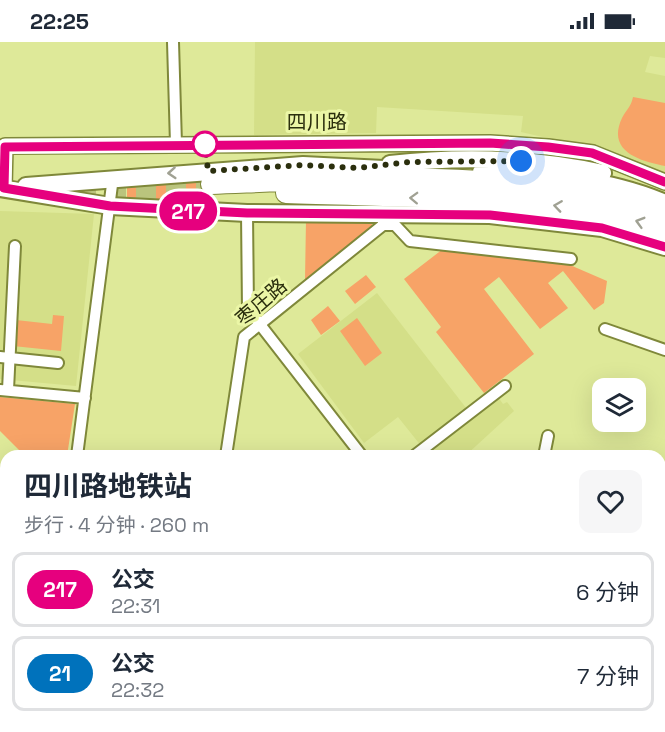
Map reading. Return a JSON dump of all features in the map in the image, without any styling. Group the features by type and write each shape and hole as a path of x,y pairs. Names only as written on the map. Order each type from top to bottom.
{"highway":[{"path":"665,213 616,198 566,189 473,181 364,179 211,188 549,205 615,216 665,230"}],"main road":[{"path":"357,168 409,162 500,160 558,165 616,176 665,191"},
{"path":"2,188 113,177 303,165 531,174 609,184 665,203"},
{"path":"2,188 110,206 383,219 490,215 602,228 665,247"}],"street":[{"path":"173,42 176,144"},
{"name":"四川路","path":"2,188 5,147 176,144 490,143 548,147 592,153 665,182"},
{"path":"78,450 113,177"},
{"path":"247,213 248,309 357,450"},
{"path":"383,219 395,225 410,241 571,259"},
{"name":"枣庄路","path":"227,450 244,337 383,219"},
{"path":"15,246 4,390 85,398"},
{"path":"605,330 665,350"},
{"path":"5,357 58,363"},
{"path":"422,450 505,386"},
{"path":"545,450 548,436"}],"shaded area":[{"path":"255,42 665,42 665,58 650,56 645,72 665,76 665,174 617,154 521,132 523,116 377,107 376,133 254,135"},
{"path":"633,97 665,103 665,166 637,158 622,147 618,130"},
{"path":"208,178 209,200 127,200 127,186"},
{"path":"0,211 94,214 76,386 0,379"},
{"path":"306,220 372,222 372,228 305,280"},
{"path":"443,249 570,265 607,281 604,303 594,310 563,271 548,283 568,308 540,329 499,277 484,289 534,354 484,393 436,332 441,327 404,279"},
{"path":"366,275 376,287 355,304 345,291"},
{"path":"377,293 470,413 422,447 398,417 364,443 298,354"},
{"path":"328,306 340,321 321,335 311,320"},
{"path":"53,315 64,316 61,351 13,346 16,320 52,324"},
{"path":"357,318 382,353 365,366 340,331"},
{"path":"496,394 503,404 507,402 514,411 472,450 425,450"},
{"path":"0,397 75,404 68,450 19,450 0,431"}],"tunnel":[{"path":"46,191 211,191"}],"bus line":[{"name":"217","path":"665,182 619,162 575,150 490,143 317,143 5,147 4,188 110,206 247,213 490,215 602,228 665,247"}],"route":[{"path":"205,144 208,171 303,165 357,168 409,162 521,161"}]}
